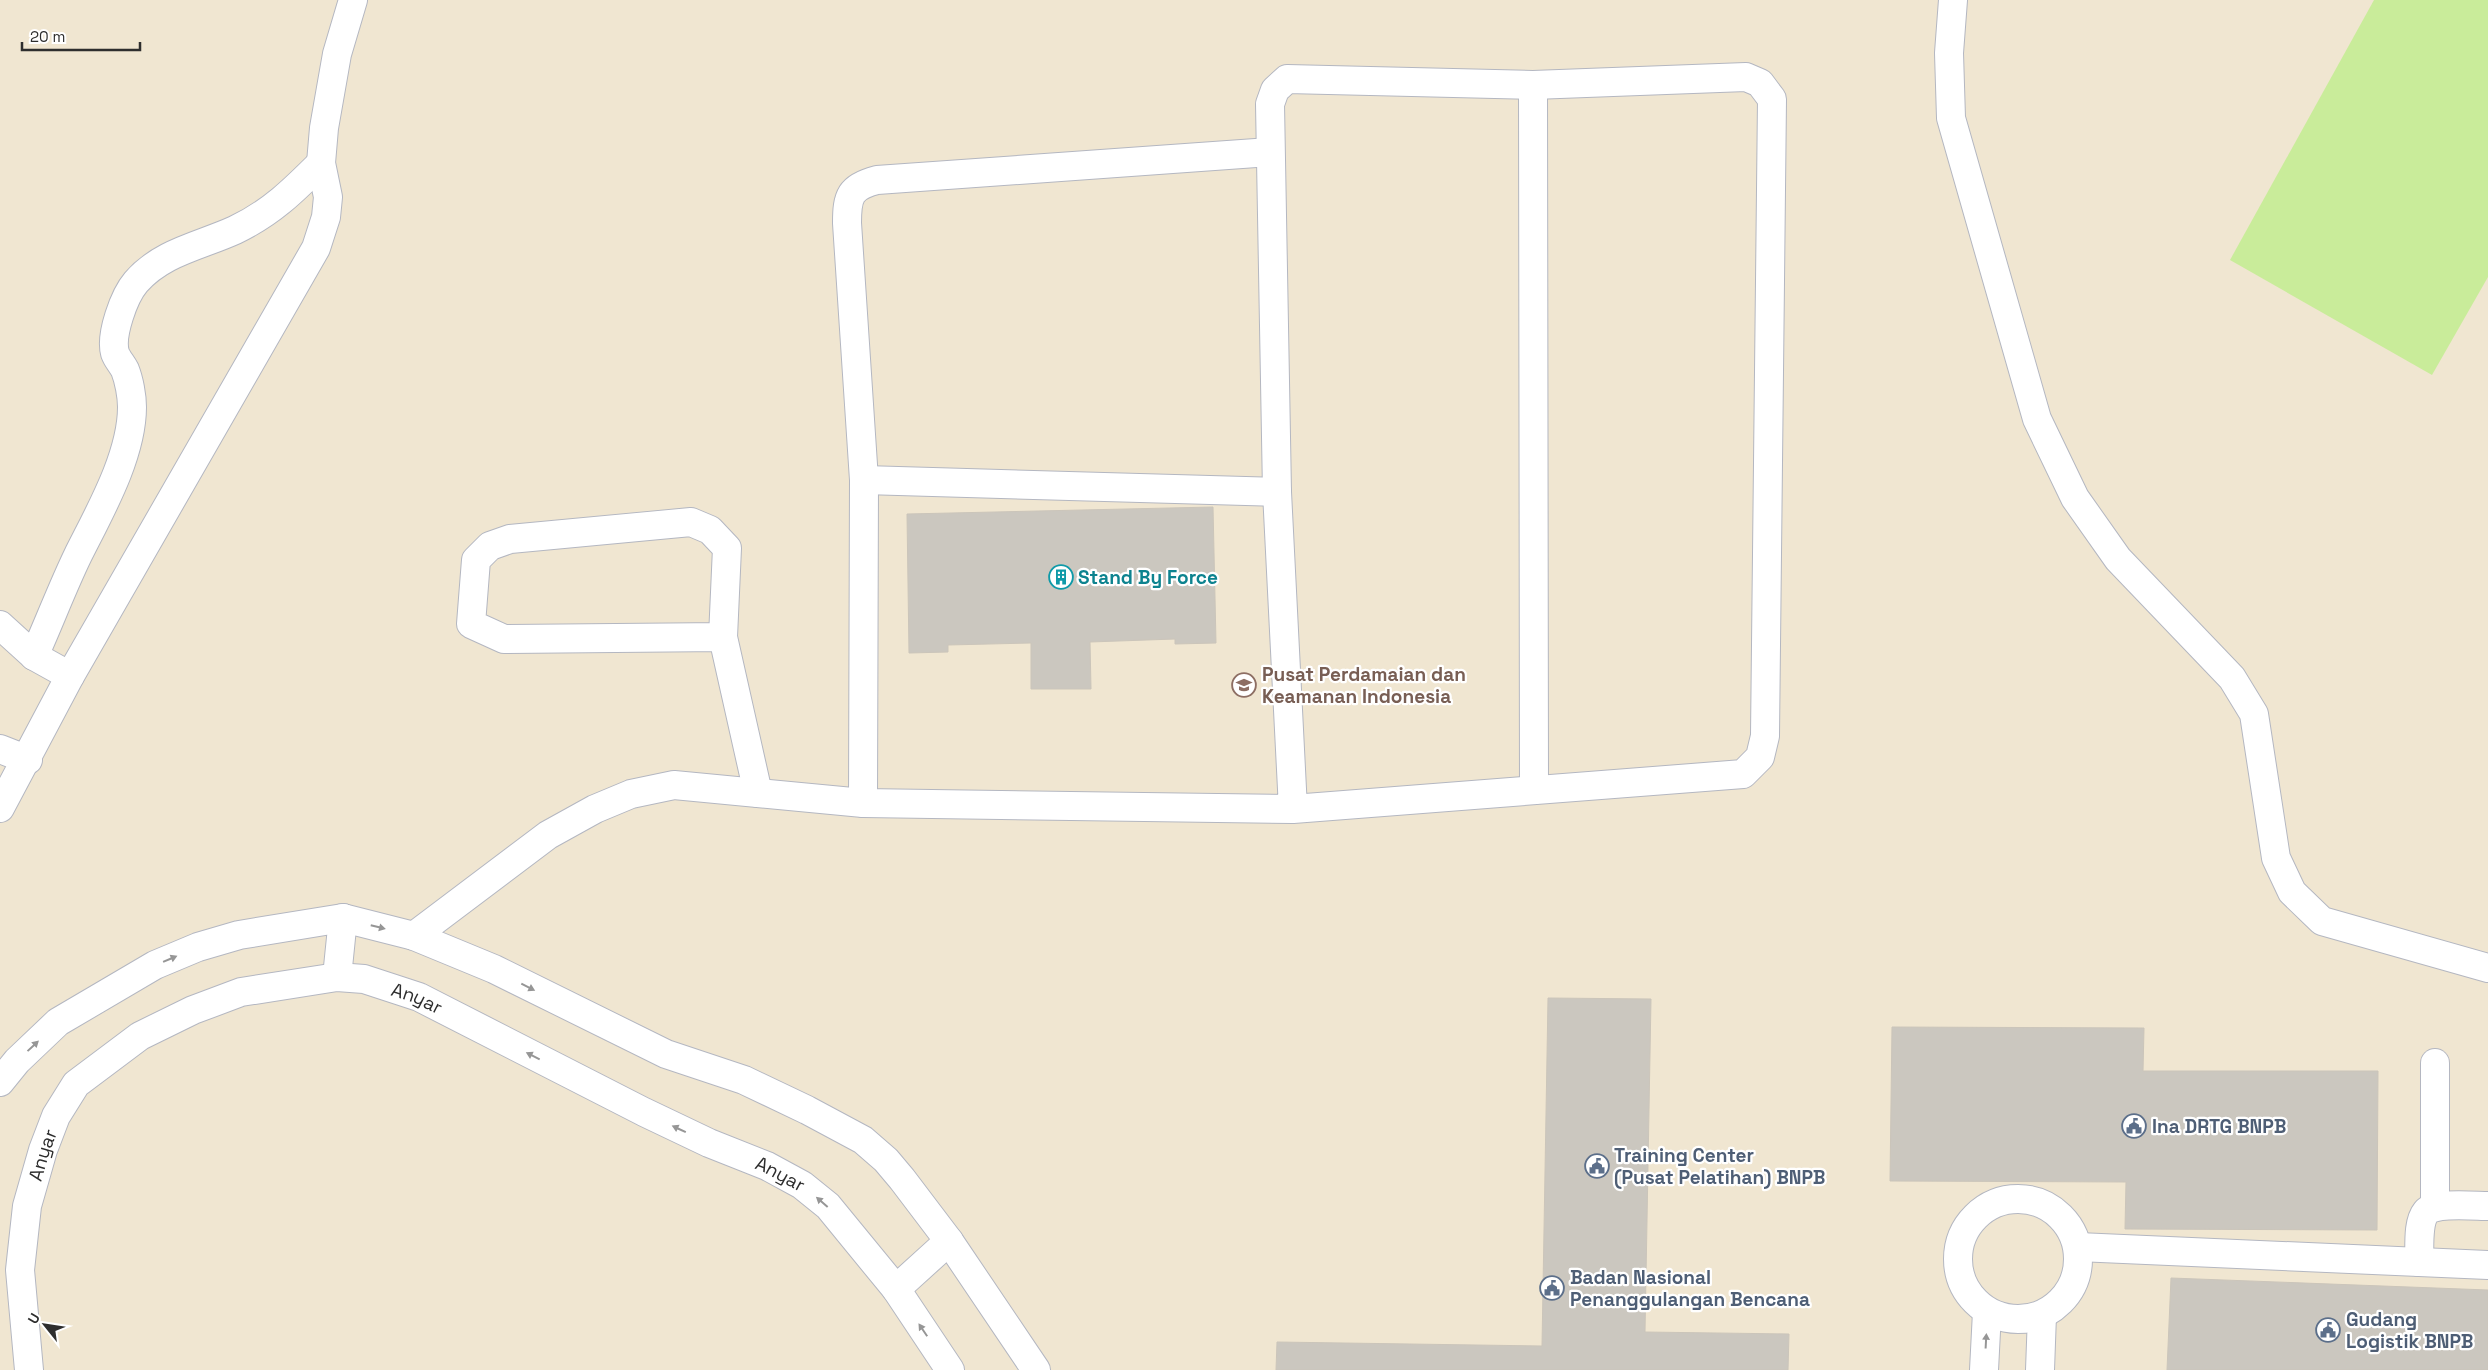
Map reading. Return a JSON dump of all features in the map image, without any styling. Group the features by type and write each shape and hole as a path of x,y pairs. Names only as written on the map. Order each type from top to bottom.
{"street":[{"path":"0,808 28,760 70,676 316,248 326,217 328,197 321,163 337,54 352,0"},
{"path":"1953,0 1949,53 1951,118 2037,419 2075,498 2118,559 2226,671 2254,714 2276,858 2292,892 2322,920 2488,968"},
{"path":"414,936 548,835 595,809 631,794 674,785 863,803 1293,809 1743,774 1760,757 1765,736 1772,99 1760,83 1746,77 1533,86 1287,79 1275,90 1270,104 1270,152 1277,492 1293,809"},
{"path":"1533,86 1534,790"},
{"path":"863,803 864,480 847,222 848,199 852,192 863,184 877,180 1270,152"},
{"path":"34,656 79,554 95,525 126,445 132,407 125,370 115,353 114,334 123,306 134,284 149,268 174,253 236,230 283,202 321,163"},
{"path":"864,480 1277,492"},
{"path":"723,637 504,639 471,624 476,560 490,546 510,538 691,522 710,530 727,548 723,637 758,793"},
{"path":"0,625 34,656 70,676"},
{"path":"0,749 28,760"},
{"path":"337,977 343,918"},
{"path":"0,1082 17,1061 58,1022 155,965 198,947 239,935 343,918 414,936 494,969 666,1054 744,1080 863,1140 886,1160 949,1241 1036,1370"},
{"name":"Anyar","path":"29,1370 20,1270 27,1206 43,1150 56,1116 76,1084 140,1036 193,1010 241,992 337,977 364,979 419,998 644,1112 709,1143 768,1166 802,1185 828,1206 896,1290 950,1370"},
{"path":"2435,1063 2435,1206"},
{"path":"2032,1199 2062,1216 2078,1247 2077,1274 2064,1299 2042,1316 2014,1320 1987,1312 1963,1287 1957,1253 1969,1221 1998,1200 2032,1199"},
{"path":"2419,1262 2422,1224 2426,1212 2435,1206 2488,1206"},
{"path":"896,1290 949,1241"},
{"path":"2078,1247 2488,1265"},
{"path":"1984,1370 1987,1312"},
{"path":"2040,1370 2042,1316"}],"shaded area":[{"name":"Pusat Perdamaian dan Keamanan Indonesia","path":"0,0 2488,0 2488,1370 0,1370"}],"green space":[{"path":"2374,0 2488,0 2488,277 2432,375 2230,260"}],"building":[{"name":"Stand By Force","path":"1213,507 1216,643 1175,644 1175,639 1090,642 1091,689 1031,689 1031,643 948,645 948,652 909,653 907,514"},
{"name":"Training Center (Pusat Pelatihan) BNPB","path":"1548,998 1651,999 1645,1332 1789,1334 1788,1370 1276,1370 1277,1342 1542,1346"},
{"name":"Ina DRTG BNPB","path":"1892,1027 2144,1028 2143,1071 2378,1071 2377,1230 2125,1229 2126,1182 1890,1181"},
{"name":"Gudang Logistik BNPB","path":"2171,1278 2488,1290 2488,1370 2167,1370"}],"place":[{"name":"Stand By Force","path":"1061,577"},
{"name":"Pusat Perdamaian dan Keamanan Indonesia","path":"1244,685"},
{"name":"Ina DRTG BNPB","path":"2134,1126"},
{"name":"Training Center (Pusat Pelatihan) BNPB","path":"1597,1166"},
{"name":"Badan Nasional Penanggulangan Bencana","path":"1552,1288"},
{"name":"Gudang Logistik BNPB","path":"2328,1330"}]}
